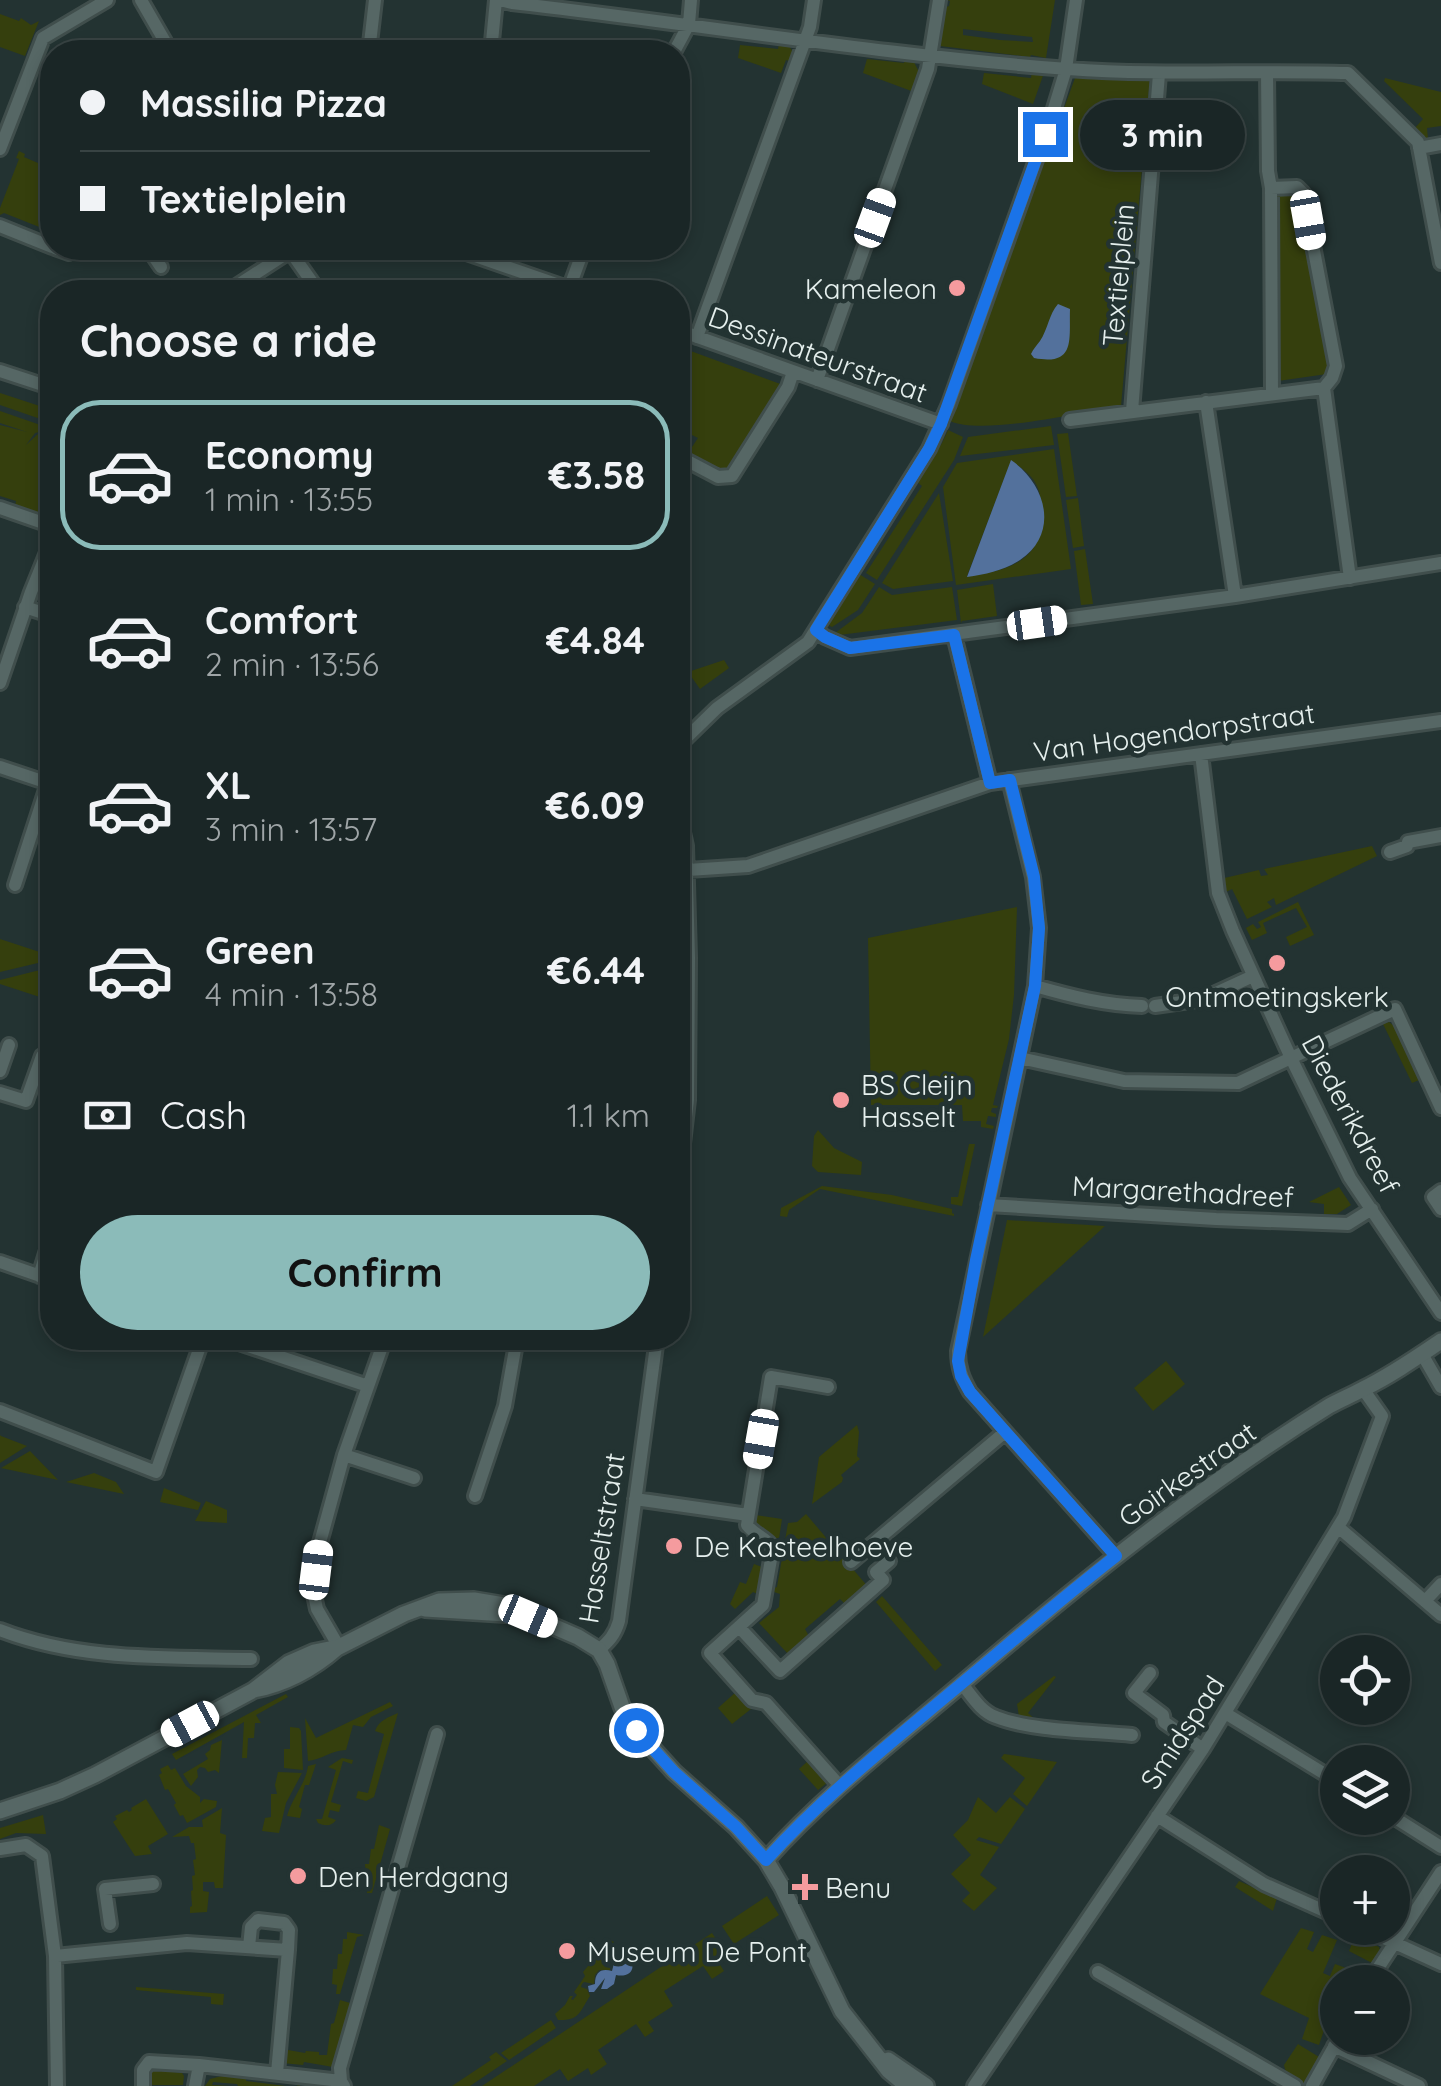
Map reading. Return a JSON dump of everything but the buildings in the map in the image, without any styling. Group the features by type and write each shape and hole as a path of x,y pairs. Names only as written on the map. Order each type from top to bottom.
{"street":[{"path":"42,40 106,0"},
{"path":"141,0 164,40"},
{"path":"370,40 375,0"},
{"path":"492,40 498,0 1066,69 1160,74 1348,73 1418,142 1441,263"},
{"path":"680,40 689,24 692,0"},
{"path":"697,338 810,27 814,0"},
{"path":"817,380 932,55 939,0"},
{"path":"690,734 716,708 808,642 929,449 1052,114 1066,69 1076,0"},
{"path":"0,150 40,46"},
{"path":"1267,72 1272,393"},
{"name":"Textielplein","path":"1132,411 1160,74"},
{"path":"1421,154 1441,144"},
{"path":"1070,420 1324,388 1336,366 1303,192 1297,187 1271,188"},
{"path":"0,226 40,242"},
{"path":"156,260 161,268"},
{"path":"245,280 275,260"},
{"path":"494,260 544,280"},
{"name":"Dessinateurstraat","path":"690,335 941,424"},
{"path":"0,370 40,384"},
{"path":"690,462 718,476 732,476 788,388 793,372"},
{"path":"1324,388 1350,578"},
{"path":"1206,402 1235,596"},
{"path":"0,508 40,522"},
{"path":"816,630 850,648 1235,596 1441,563"},
{"path":"0,684 40,570"},
{"path":"25,607 40,612"},
{"path":"954,635 990,783"},
{"name":"Van Hogendorpstraat","path":"690,870 748,866 990,783 1441,721"},
{"name":"Diederikdreef","path":"1201,754 1218,893 1253,976 1350,1178 1441,1313"},
{"path":"0,767 40,775"},
{"path":"1010,780 1034,877 1039,928 1035,986 958,1361 970,1392 1116,1556"},
{"path":"15,885 40,808"},
{"path":"1390,852 1408,842 1441,836"},
{"path":"1035,986 1075,998 1149,1006 1204,998 1253,976"},
{"path":"1020,1058 1124,1081 1238,1083 1395,1010 1441,1108"},
{"path":"0,1071 8,1046"},
{"path":"0,1093 26,1102 40,1062"},
{"path":"1441,1191 1432,1197 1441,1209"},
{"name":"Margarethadreef","path":"988,1205 1348,1224 1372,1210"},
{"path":"0,1262 40,1276"},
{"name":"Goirkestraat","path":"766,1860 840,1786 1116,1556 1328,1407 1441,1342"},
{"path":"0,1412 156,1472 199,1350"},
{"path":"260,1350 368,1386"},
{"path":"338,1646 317,1609 313,1590 318,1550 344,1455 381,1350"},
{"path":"475,1496 505,1406 515,1350"},
{"name":"Hasseltstraat","path":"654,1350 616,1631 599,1650 622,1707 636,1730 766,1860 842,2011 878,2054"},
{"path":"1422,1354 1441,1387"},
{"path":"828,1387 772,1377 747,1525 773,1548 763,1604 710,1653 752,1700 766,1703 840,1786"},
{"name":"Smidspad","path":"974,2086 1203,1749 1344,1517 1382,1416 1363,1389"},
{"path":"852,1562 1005,1432"},
{"path":"344,1455 414,1478"},
{"path":"634,1499 748,1515"},
{"path":"1338,1527 1441,1614"},
{"path":"739,1628 780,1672 884,1580 876,1572 890,1561"},
{"path":"1426,1601 1441,1584"},
{"path":"0,1810 60,1791 94,1775 254,1690 294,1677 320,1663 338,1646 421,1609 528,1616 599,1650"},
{"path":"0,1630 77,1651 251,1658"},
{"path":"1150,1672 1134,1693 1163,1715 1164,1722 1203,1749"},
{"path":"962,1684 984,1710 996,1717 1039,1727 1132,1736"},
{"path":"1224,1713 1320,1771"},
{"path":"142,2086 143,2070 149,2062 342,2083 340,2068 437,1734"},
{"path":"1157,1816 1264,1884 1320,1908"},
{"path":"1410,1827 1441,1847"},
{"path":"0,1849 26,1845 42,1856 54,1956 57,2086"},
{"path":"1410,1921 1441,1872"},
{"path":"112,1950 105,1889 153,1884"},
{"path":"249,1947 251,1927 258,1920 284,1923 289,1930 276,2073"},
{"path":"54,1956 187,1943 288,1950"},
{"path":"1400,1945 1441,1964"},
{"path":"1098,1972 1296,2086"},
{"path":"878,2054 889,2071 907,2086"},
{"path":"878,2054 926,2086"},
{"path":"1312,2086 1330,2055"},
{"path":"1361,2055 1419,2086"},
{"path":"194,2086 199,2065"}],"green space":[{"path":"947,0 1055,0 1046,58 940,46 950,1","holes":["963,29 1032,37 1033,42 1000,40 963,35"]},
{"path":"0,14 19,21 21,18 31,25 39,21 25,56 0,47"},
{"path":"779,44 789,47 793,55 792,62 786,60 781,73 738,58 740,45 778,49"},
{"path":"905,57 913,60 919,72 914,92 863,73 867,59 904,63"},
{"path":"1032,71 1044,73 1033,104 982,84 984,73 1031,78"},
{"path":"1075,78 1150,78 1121,406 1008,424 965,425 950,421"},
{"path":"1385,78 1441,92 1441,126 1427,128 1428,139 1422,140 1414,129 1423,119"},
{"path":"19,151 40,164 40,227 4,213 0,215 19,159"},
{"path":"1280,192 1298,193 1330,362 1327,374 1278,381 1276,196"},
{"path":"690,351 783,385 726,472 693,458 690,450 698,438 690,434"},
{"path":"0,393 40,406 40,419 0,405"},
{"path":"0,411 40,425 40,432 26,445 40,433 40,514 15,506 16,501 0,496 0,425 27,432 0,423"},
{"path":"1051,426 1054,445 960,456 968,437"},
{"path":"948,430 963,437 954,460 877,580 866,573 922,486 917,482"},
{"path":"1068,433 1077,496 1066,497 1057,434"},
{"path":"1054,449 1071,569 956,585 943,487 957,463","holes":["1011,461 1033,479 1039,492 1036,543 1016,563 967,576"]},
{"path":"939,493 953,581 893,589 882,583"},
{"path":"1078,498 1084,546 1073,548 1066,500"},
{"path":"1085,549 1093,604 1081,605 1074,551"},
{"path":"859,574 875,584 858,610 832,627 828,625"},
{"path":"993,584 997,616 961,623 957,590"},
{"path":"879,587 892,595 952,587 957,620 831,636 862,613"},
{"path":"724,660 729,668 700,689 690,671"},
{"path":"1372,846 1377,856 1276,905 1274,898 1267,902 1272,907 1247,919 1232,889 1222,894 1220,879 1259,870 1261,876 1268,875 1264,869"},
{"path":"1298,902 1314,935 1290,946 1286,937 1307,927 1296,908 1263,923 1267,933 1252,940 1246,928 1253,924 1257,929 1261,927 1258,922"},
{"path":"1017,907 1009,1039 993,1105 998,1106 991,1112 996,1117 988,1116 986,1124 994,1126 993,1129 981,1127 981,1121 963,1121 962,1105 871,1105 868,938"},
{"path":"0,939 40,952 40,962 0,972"},
{"path":"40,970 40,997 0,984 0,980"},
{"path":"1389,1022 1419,1080 1412,1083 1383,1024"},
{"path":"818,1130 834,1148 862,1162 861,1175 818,1172 812,1166"},
{"path":"969,1144 975,1144 962,1206 951,1204 951,1197 958,1197"},
{"path":"822,1186 892,1195 952,1209 954,1216 820,1189 789,1210 787,1217 780,1216 781,1208"},
{"path":"1339,1187 1351,1205 1337,1214 1324,1214 1324,1204 1309,1202"},
{"path":"1007,1220 1105,1226 983,1337"},
{"path":"1166,1361 1185,1384 1153,1411 1134,1388"},
{"path":"857,1425 860,1459 841,1475 842,1482 812,1504 819,1457"},
{"path":"1,1436 27,1446 0,1463"},
{"path":"30,1451 58,1480 1,1468"},
{"path":"94,1473 116,1482 124,1494 66,1482"},
{"path":"164,1488 201,1503 198,1510 160,1502"},
{"path":"206,1501 227,1510 227,1523 195,1521"},
{"path":"806,1514 869,1588 847,1606 840,1599 805,1629 810,1638 789,1655 759,1623 779,1607 780,1594 774,1588 788,1523 797,1522"},
{"path":"755,1515 782,1519 778,1545 776,1539 757,1531"},
{"path":"754,1564 765,1568 760,1595 753,1592 735,1609 730,1604 740,1582 746,1584"},
{"path":"882,1596 942,1665 935,1671 876,1602"},
{"path":"1054,1676 1028,1713 1038,1722 1019,1717 1017,1704"},
{"path":"736,1692 751,1709 732,1724 718,1708"},
{"path":"286,1694 288,1697 256,1715 261,1723 255,1723 254,1738 248,1738 247,1758 242,1758 244,1722 176,1760 172,1754"},
{"path":"390,1702 393,1706 371,1717 363,1727 353,1725 346,1750 308,1761 305,1718 316,1738"},
{"path":"398,1713 374,1797 366,1801 356,1798 358,1791 368,1793 384,1734 375,1731 385,1719"},
{"path":"290,1727 301,1731 303,1770 284,1768 284,1749 290,1749"},
{"path":"222,1740 219,1773 200,1767 191,1786 183,1774 208,1759 205,1754 211,1745"},
{"path":"800,1750 828,1782 818,1790 799,1769 808,1761"},
{"path":"1004,1754 1057,1762 1027,1806 1013,1794 1025,1778 1001,1758"},
{"path":"342,1758 353,1760 352,1764 343,1761 331,1802 341,1805 339,1812 330,1810 328,1817 336,1820 323,1825 316,1819 322,1819 336,1770 328,1767"},
{"path":"316,1764 309,1785 305,1785 300,1818 287,1816 308,1766"},
{"path":"168,1765 200,1797 200,1803 204,1799 217,1801 216,1807 187,1823 159,1775 160,1769"},
{"path":"278,1772 302,1773 286,1803 279,1833 262,1831 265,1818 271,1817 271,1794 277,1794"},
{"path":"978,1797 996,1813 1010,1797 1025,1809 1001,1844 979,1837 976,1840 999,1847 980,1875 997,1888 974,1911 962,1901 970,1893 951,1874 971,1855 953,1835 968,1820"},
{"path":"146,1799 168,1834 148,1846 152,1854 135,1856 113,1822 115,1816 129,1812"},
{"path":"222,1808 220,1833 226,1835 223,1888 215,1888 214,1882 203,1882 203,1891 209,1892 207,1912 190,1913 194,1843 189,1836 172,1837 189,1827 203,1827 202,1820"},
{"path":"43,1815 46,1834 16,1833 0,1839 0,1828"},
{"path":"379,1825 390,1829 372,1893 367,1893 365,1864 369,1864"},
{"path":"1239,1881 1277,1898 1273,1911 1235,1887"},
{"path":"767,1896 779,1915 734,1944 722,1926"},
{"path":"1301,1928 1314,1932 1307,1949 1313,1952 1320,1939 1320,1945 1335,1945 1326,1965 1320,1965 1319,2045 1302,2039 1309,2018 1260,1994"},
{"path":"347,1932 364,1935 357,1937 340,1994 336,1994 333,1969 337,1969"},
{"path":"712,1933 724,1951 715,1957 724,1971 712,1979 703,1966 664,1991 673,2006 648,2022 654,2031 645,2037 636,2024 598,2050 607,2064 591,2075 588,2068 568,2081 560,2069 534,2086 482,2086"},
{"path":"610,1940 614,1942 613,1953 603,1962 610,1970 599,1970 594,1984 582,1984 590,1996 579,2014 558,2020 555,2014 570,1996 573,2000 577,1995 574,1992 585,1976 583,1972"},
{"path":"1351,1945 1375,1945 1380,1950 1372,1963 1349,1951"},
{"path":"136,1987 224,1994 223,2005 211,2004 211,1997"},
{"path":"340,2000 350,2003 333,2067 282,2063 284,2042 288,2043 288,2050 327,2055 331,2024"},
{"path":"551,2020 556,2028 509,2060 501,2053"},
{"path":"1298,2044 1319,2057 1304,2084 1286,2073 1284,2065"},
{"path":"496,2052 507,2061 470,2086 452,2086 491,2060 489,2057"},
{"path":"156,2070 182,2073 183,2085 151,2085 149,2074"},
{"path":"222,2076 305,2086 246,2079 286,2086 213,2082 212,2085 230,2086 205,2086 210,2079"}],"water":[{"path":"1058,304 1070,309 1067,348 1057,358 1034,358 1031,354"},
{"path":"1011,460 1040,495 1044,523 1040,536 1033,549 1014,564 967,577"},
{"path":"624,1956 632,1962 631,1972 616,1975 614,1984 601,1989 605,1978 594,1992 589,1992 588,1986 595,1984 597,1974 612,1971 615,1959"}],"place":[{"name":"Kameleon","path":"957,288"},
{"name":"Ontmoetingskerk","path":"1277,963"},
{"name":"BS Cleijn Hasselt","path":"841,1100"},
{"name":"De Kasteelhoeve","path":"674,1546"},
{"name":"Den Herdgang","path":"298,1876"},
{"name":"Benu","path":"805,1887"},
{"name":"Museum De Pont","path":"567,1951"}],"route":[{"path":"636,1730 766,1860 840,1786 1116,1556 970,1392 958,1361 1035,986 1039,928 1034,877 1010,780 990,783 954,635 850,648 816,630 941,424 1045,134"}]}
